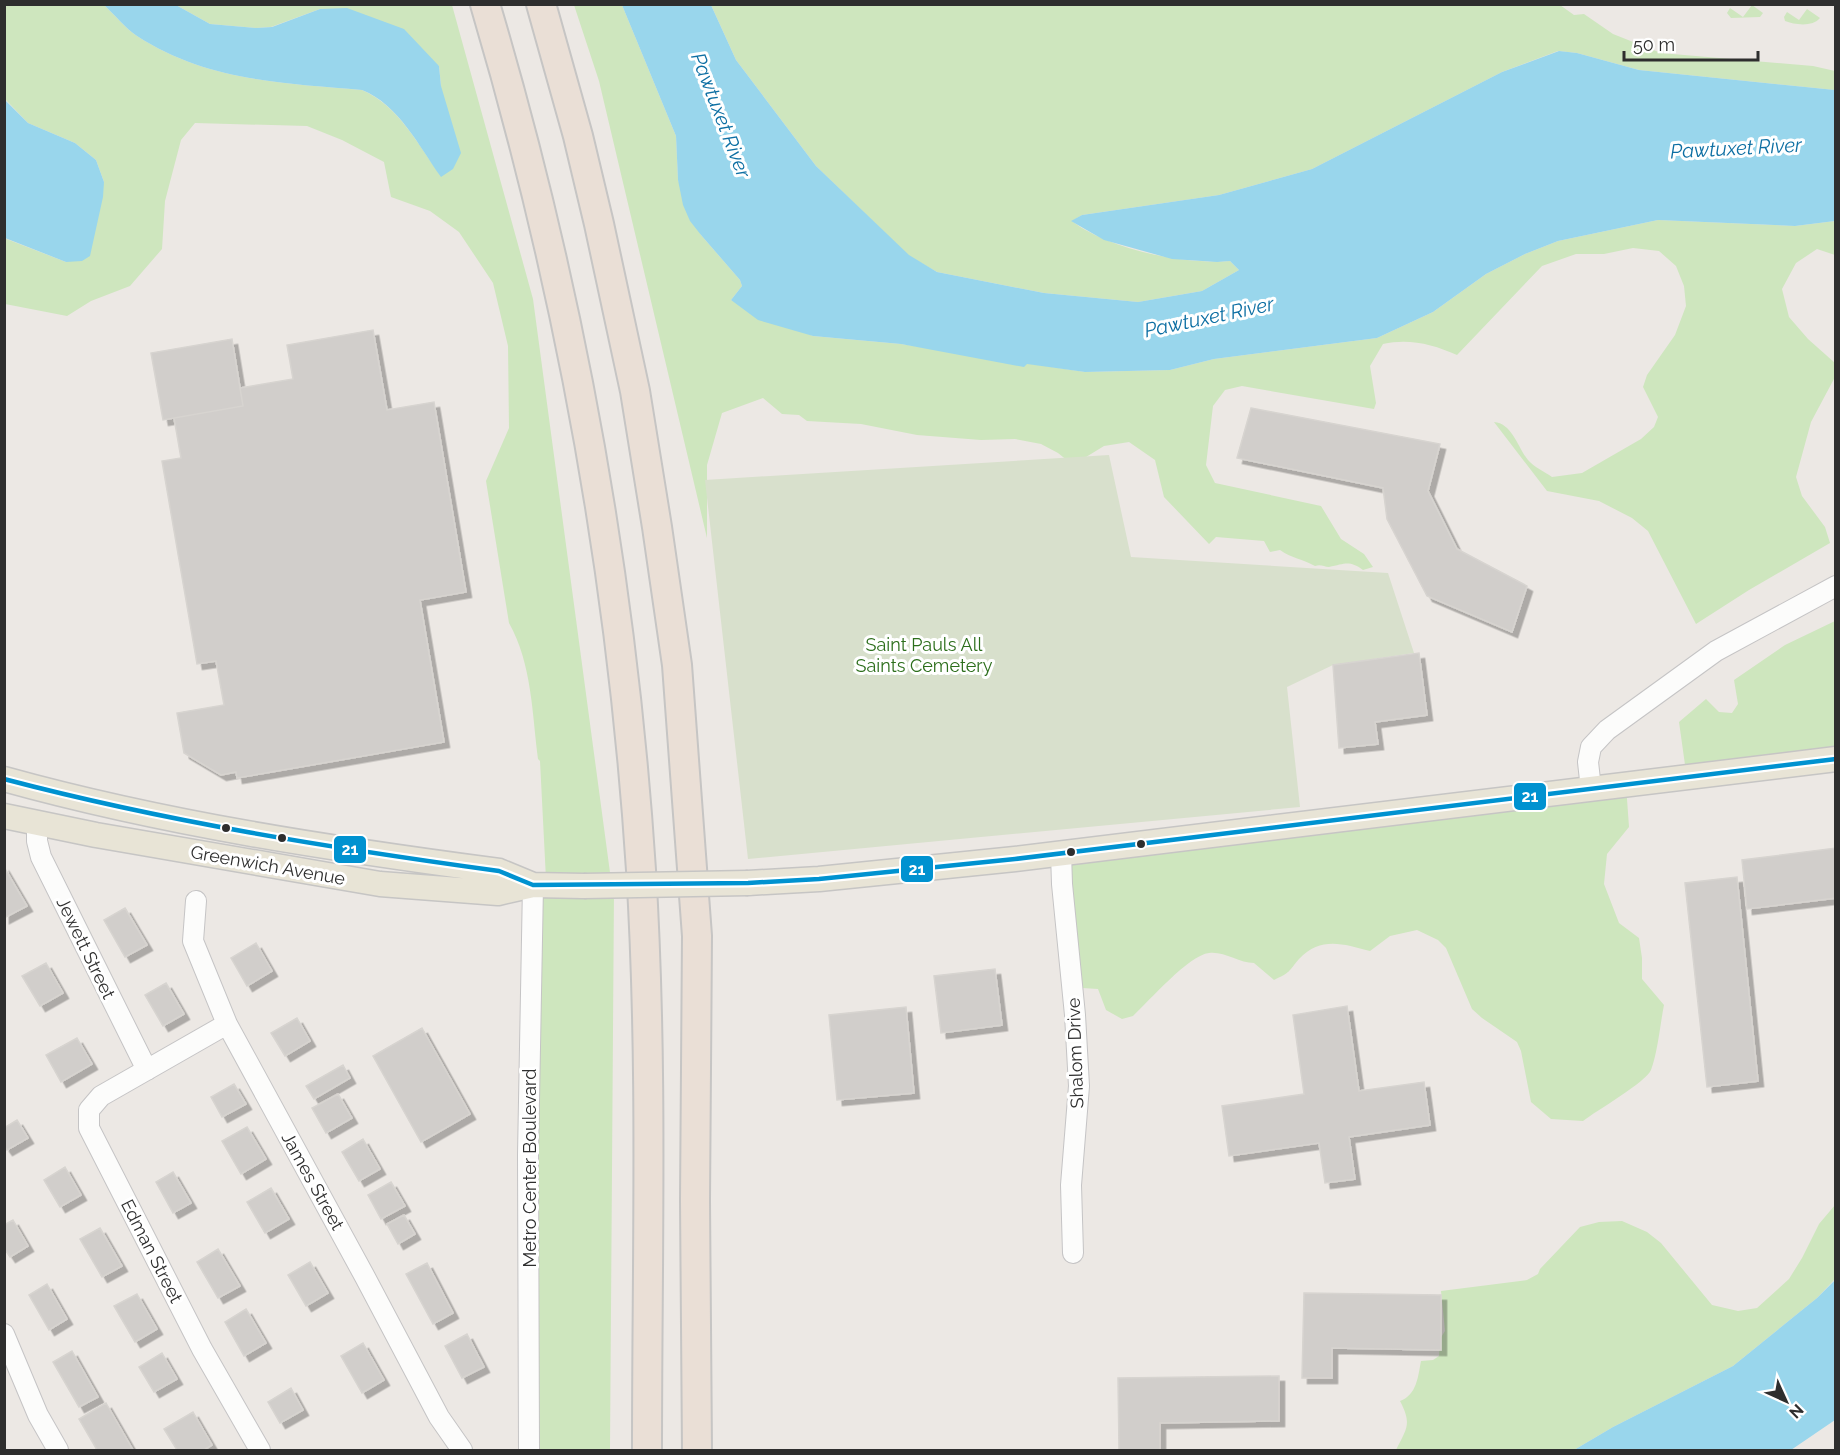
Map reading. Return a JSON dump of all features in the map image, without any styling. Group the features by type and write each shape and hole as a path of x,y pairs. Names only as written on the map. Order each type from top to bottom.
{"highway":[{"path":"468,4 533,176"},
{"path":"485,4 533,176 562,302 597,481 617,619 631,747 641,873 646,1005 646,1450"},
{"path":"541,4 599,224 635,391 677,664 697,936 695,1201 697,1450"},
{"path":"546,4 554,47"}],"main road":[{"name":"Greenwich Avenue","path":"4,816 303,872 380,884 498,893 533,885 748,883 1014,860 1836,759"},
{"name":"Greenwich Avenue","path":"4,779 113,807 215,827 500,871 533,885"},
{"path":"37,824 44,790"}],"street":[{"path":"1591,789 1588,762 1591,747 1607,730 1716,651 1836,586"},
{"name":"Jewett Street","path":"37,824 37,841 41,857 147,1070"},
{"name":"Shalom Drive","path":"1061,853 1079,1086 1071,1185 1073,1253"},
{"name":"Metro Center Boulevard","path":"529,1450 528,1155 533,885"},
{"name":"James Street","path":"196,901 193,941 227,1024 366,1277 439,1417 462,1450"},
{"name":"Edman Street","path":"227,1024 101,1096 88,1110 89,1128 202,1349 260,1450"},
{"path":"4,1334 38,1414 58,1450"}],"green space":[{"path":"5,5 104,5 137,36 163,51 190,62 218,71 274,82 362,90 375,97 397,116 441,176 439,66 320,9 271,27 256,28 210,24 176,5 452,5 533,299 614,890 610,1450 527,1450 533,885 546,879 540,761 530,689 517,639 509,623 486,481 509,428 508,346 493,283 459,232 430,211 391,197 384,162 342,140 307,126 195,123 181,140 165,201 162,249 130,286 91,301 67,316 5,304 4,238 66,262 104,182 96,160 75,143 28,123 5,99"},
{"path":"574,5 622,5 676,136 678,180 701,235 740,280 742,286 731,300 813,336 901,344 1085,372 1170,370 1214,359 1377,338 1433,312 1486,274 1525,254 1558,241 1658,220 1795,226 1835,221 1835,255 1817,249 1796,263 1782,289 1789,317 1808,339 1835,363 1835,377 1811,422 1796,477 1802,496 1825,527 1830,543 1696,624 1648,531 1632,518 1599,501 1547,491 1494,422 1506,427 1528,460 1552,477 1582,473 1641,439 1654,427 1658,417 1643,387 1647,375 1675,335 1686,306 1684,286 1676,266 1659,251 1633,248 1604,254 1576,254 1542,266 1457,355 1420,343 1383,344 1370,366 1376,403 1374,409 1242,386 1225,390 1213,406 1206,465 1215,483 1321,506 1341,539 1364,554 1373,567 1363,570 1350,564 1315,566 1280,550 1270,552 1264,541 1216,537 1209,544 1164,497 1155,460 1129,442 1104,446 1073,465 1058,453 1041,444 1015,439 981,440 917,435 861,424 807,421 799,415 782,414 763,398 722,413 707,465 707,538 599,81"},
{"path":"711,5 1560,5 1574,15 1584,14 1613,34 1661,53 1813,66 1835,71 1835,90 1639,70 1577,53 1558,51 1502,72 1312,169 1219,195 1082,215 1072,221 1105,240 1126,247 1191,260 1230,261 1239,270 1202,291 1138,302 1044,293 937,272 909,256 816,166 736,60"},
{"path":"1752,5 1763,13 1760,17 1731,18 1727,13 1730,8 1743,17"},
{"path":"1807,9 1820,18 1808,24 1785,21 1784,17 1787,12 1799,20"},
{"name":"Saint Pauls All Saints Cemetery","path":"1109,455 1131,557 1388,573 1414,653 1333,665 1287,687 1300,807 748,859 705,480"},
{"path":"1835,621 1835,747 1686,772 1679,722 1706,699 1719,712 1732,713 1738,704 1734,680 1785,645"},
{"path":"1626,785 1629,827 1607,854 1604,884 1619,923 1639,938 1642,979 1664,1005 1651,1070 1631,1089 1583,1121 1551,1119 1531,1102 1521,1051 1517,1042 1472,1009 1446,948 1438,940 1417,930 1390,936 1370,951 1341,944 1316,947 1307,952 1286,973 1274,980 1254,963 1209,953 1180,970 1133,1016 1122,1019 1106,1010 1098,989 1067,987 1068,850"},
{"path":"1835,1205 1835,1279 1817,1298 1733,1366 1613,1427 1574,1450 1396,1450 1407,1426 1406,1415 1400,1401 1413,1390 1418,1379 1421,1361 1433,1360 1439,1356 1440,1339 1445,1331 1441,1291 1527,1280 1538,1274 1540,1269 1580,1227 1599,1222 1622,1221 1647,1232 1661,1243 1712,1305 1738,1311 1757,1308 1789,1279 1819,1224"}],"water":[{"path":"104,5 176,5 210,24 256,28 272,27 320,9 347,8 404,29 439,66 441,86 461,153 453,169 441,177 407,127 387,105 362,90 274,82 218,71 190,62 163,51 137,36"},
{"name":"Pawtuxet River","path":"622,5 711,5 736,60 816,166 909,255 937,272 1044,293 1138,302 1202,291 1239,270 1230,261 1172,259 1104,240 1071,221 1082,215 1219,195 1312,169 1502,72 1559,51 1577,53 1639,70 1835,90 1835,221 1795,226 1658,220 1558,241 1525,254 1486,274 1433,312 1377,338 1214,359 1170,370 1085,372 1027,364 1024,367 901,344 813,336 758,320 731,300 742,286 740,280 690,221 683,205 678,180 676,136"},
{"path":"4,99 28,123 75,143 96,160 104,182 103,197 90,256 82,261 66,262 5,238"},
{"path":"1835,1280 1835,1420 1791,1450 1574,1450 1613,1427 1733,1366 1817,1298"}],"building":[{"path":"373,330 387,410 434,402 466,592 420,600 444,742 237,778 236,772 221,775 184,753 177,713 224,705 216,661 197,664 162,461 181,458 174,418 243,406 240,388 293,379 287,345"},
{"path":"232,339 243,406 163,420 151,353"},
{"path":"1251,408 1440,444 1428,491 1457,549 1527,586 1512,632 1427,596 1387,519 1383,488 1237,458"},
{"path":"1419,653 1427,715 1375,722 1378,744 1339,748 1333,665"},
{"path":"1836,848 1836,898 1747,909 1742,860"},
{"path":"4,867 27,906 4,918"},
{"path":"1737,877 1758,1081 1707,1087 1685,883"},
{"path":"125,908 147,945 125,957 104,920"},
{"path":"256,943 272,971 247,986 231,958"},
{"path":"46,963 63,993 40,1006 22,976"},
{"path":"995,969 1002,1025 941,1033 934,976"},
{"path":"166,983 184,1014 163,1026 145,995"},
{"path":"1347,1006 1359,1091 1424,1082 1430,1125 1349,1137 1355,1179 1325,1183 1319,1143 1229,1156 1222,1106 1304,1094 1293,1015"},
{"path":"906,1007 914,1093 837,1100 829,1015"},
{"path":"297,1018 310,1041 285,1056 271,1033"},
{"path":"422,1028 470,1114 421,1142 373,1056"},
{"path":"77,1038 92,1064 61,1082 46,1055"},
{"path":"343,1065 350,1078 314,1099 306,1086"},
{"path":"234,1084 246,1104 222,1117 211,1097"},
{"path":"338,1094 352,1118 326,1133 312,1108"},
{"path":"17,1120 28,1138 7,1150 4,1146 4,1128"},
{"path":"247,1127 266,1159 241,1174 222,1141"},
{"path":"363,1139 380,1169 359,1181 342,1152"},
{"path":"65,1167 81,1195 60,1207 44,1180"},
{"path":"173,1172 191,1203 173,1213 156,1182"},
{"path":"391,1182 405,1206 381,1219 368,1195"},
{"path":"271,1188 289,1219 265,1233 247,1202"},
{"path":"404,1215 415,1234 398,1244 387,1224"},
{"path":"13,1220 28,1246 10,1257 4,1248 4,1225"},
{"path":"100,1228 122,1266 102,1277 80,1239"},
{"path":"218,1249 240,1286 218,1298 197,1262"},
{"path":"310,1262 328,1293 306,1306 288,1275"},
{"path":"427,1263 453,1313 433,1324 406,1274"},
{"path":"47,1284 67,1319 49,1330 29,1295"},
{"path":"1304,1293 1441,1295 1441,1350 1332,1348 1332,1378 1302,1378"},
{"path":"137,1294 157,1329 135,1342 114,1306"},
{"path":"246,1309 266,1343 244,1356 225,1322"},
{"path":"467,1334 484,1367 462,1378 445,1346"},
{"path":"363,1343 384,1380 362,1393 341,1356"},
{"path":"72,1351 98,1397 79,1407 53,1362"},
{"path":"162,1353 177,1379 154,1392 139,1367"},
{"path":"1279,1376 1279,1421 1160,1423 1160,1450 1119,1450 1118,1378"},
{"path":"291,1388 303,1410 280,1423 268,1402"},
{"path":"106,1403 133,1450 97,1450 79,1419"},
{"path":"193,1412 212,1445 204,1450 177,1450 164,1429"}],"transit line":[{"name":"21","path":"4,779 188,821 374,853 499,871 533,885 748,883 819,879 1015,859 1836,759"}]}
